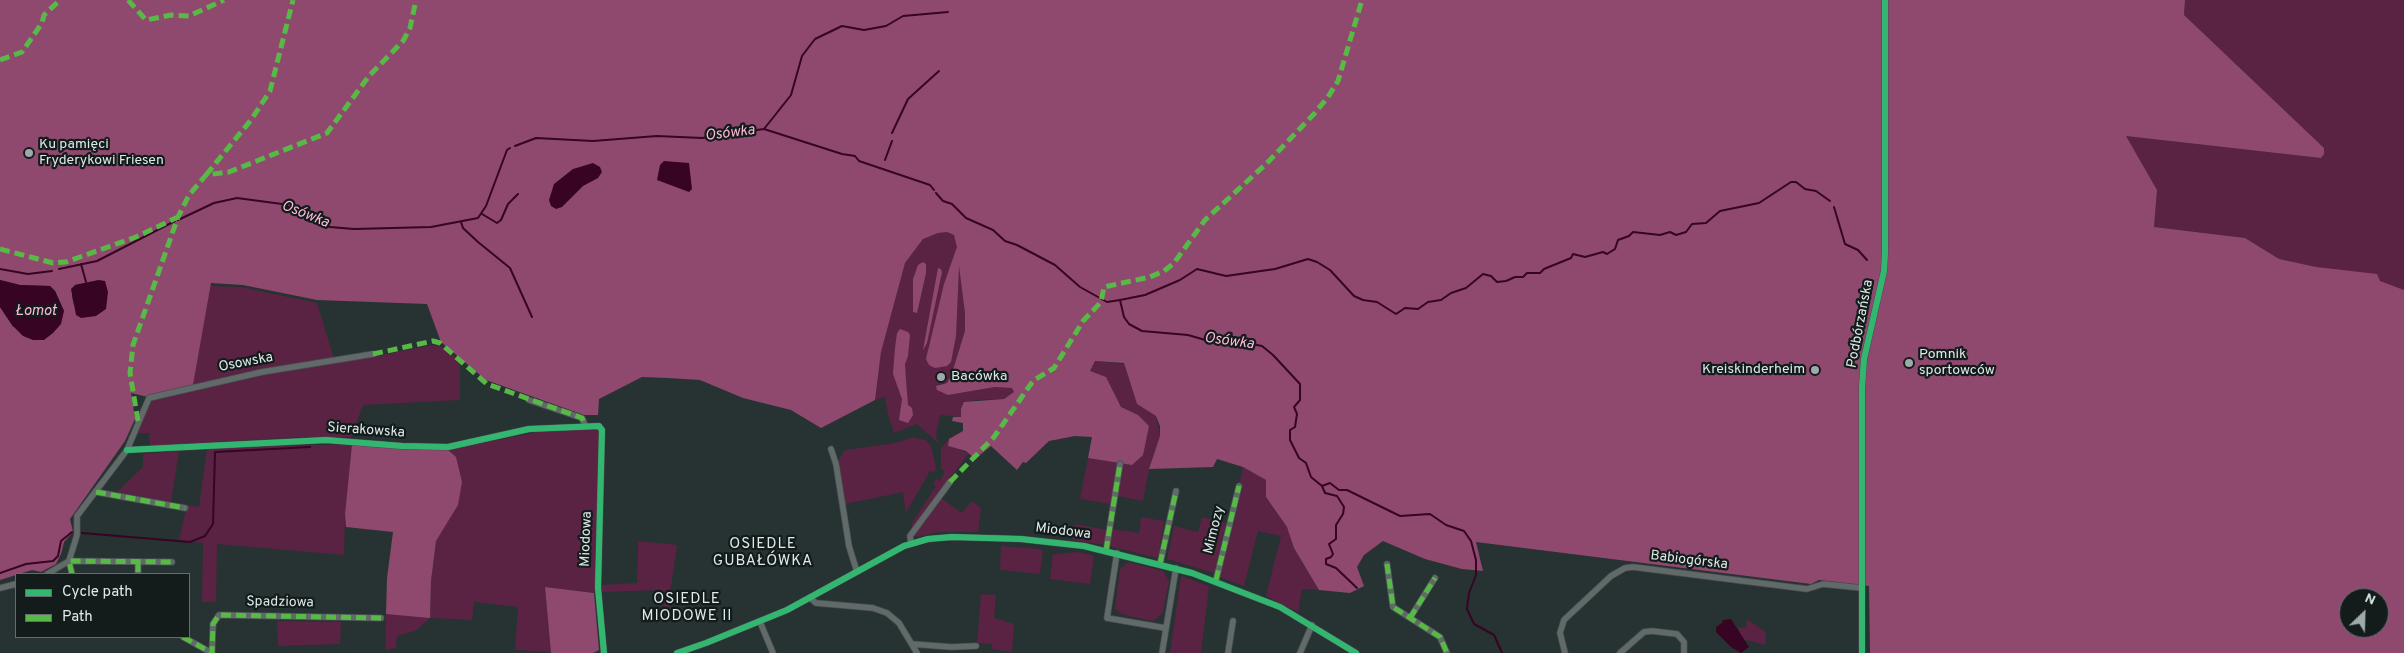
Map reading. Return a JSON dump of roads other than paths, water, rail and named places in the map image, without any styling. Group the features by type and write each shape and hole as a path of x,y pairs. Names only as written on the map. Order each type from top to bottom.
{"street":[{"name":"Podbórzańska","path":"1862,653 1863,378 1867,344 1884,271 1886,237 1885,0"},
{"name":"Osowska","path":"69,561 77,535 77,516 127,450 149,398 164,393 262,372 373,354"},
{"path":"529,400 582,418 585,425"},
{"name":"Sierakowska","path":"127,450 326,440 402,446 448,447 529,429 585,425 600,427"},
{"name":"Miodowa","path":"600,427 602,430 598,588 604,653"},
{"path":"831,449 836,464 849,546 856,572"},
{"path":"1106,550 1120,464"},
{"path":"1118,473 1126,474"},
{"path":"911,543 910,536 950,482"},
{"name":"Mimozy","path":"1216,580 1239,486"},
{"path":"1160,564 1176,491"},
{"path":"96,492 186,508"},
{"name":"Miodowa","path":"677,653 810,598 911,543 939,538 1008,539 1106,550 1176,568 1216,580 1271,603 1312,625 1356,653"},
{"path":"1116,553 1107,618 1165,628"},
{"path":"69,561 72,573"},
{"path":"48,573 69,561 172,562"},
{"path":"138,562 138,573"},
{"path":"1387,564 1393,607 1440,637 1447,653"},
{"name":"Babiogórska","path":"1565,653 1560,633 1564,620 1611,576 1625,568 1633,567 1807,589 1823,584 1862,588"},
{"path":"1162,653 1176,568"},
{"path":"1410,618 1435,578"},
{"path":"0,588 15,584"},
{"path":"810,598 813,602 820,604 873,608 882,611 897,620 917,653"},
{"name":"Spadziowa","path":"212,653 213,624 219,616 381,618"},
{"path":"763,618 773,653"},
{"path":"1228,653 1233,621"},
{"path":"1300,653 1312,625"},
{"path":"1620,653 1640,635 1652,631 1677,634 1684,642 1684,653"},
{"path":"185,638 212,653"},
{"path":"912,644 951,647 976,646"}],"water":[{"path":"664,161 689,163 692,189 689,192 657,180 660,165"},
{"path":"593,163 600,167 602,172 598,178 583,186 562,207 556,209 551,206 549,200 554,184 573,169"},
{"name":"Łomot","path":"0,280 20,285 50,286 55,291 64,311 61,324 44,340 33,340 23,336 13,326 0,307"},
{"path":"99,280 105,281 108,292 106,309 96,316 81,318 76,315 71,289 75,285"},
{"path":"1731,619 1749,647 1741,653 1731,647 1716,632 1716,627 1723,620"}],"waterway":[{"path":"764,129 791,95 802,56 815,39 842,26 864,30 886,26 903,16 948,12"},
{"path":"892,133 908,99 939,71"},
{"name":"Osówka","path":"515,146 536,138 593,141 657,136 702,138 764,129 842,154 855,156 859,161 930,185 934,190"},
{"path":"885,160 892,141"},
{"name":"Osówka","path":"178,220 214,203 237,198 282,204 330,227 354,229 431,227 478,218 486,206 507,150 510,148"},
{"path":"1120,300 1145,295 1180,280 1197,269 1226,276 1275,269 1308,259 1330,270 1354,296 1363,300 1377,302 1396,314 1405,308 1418,309 1428,302 1441,300 1451,293 1466,288 1483,274 1491,276 1497,282 1506,281 1515,277 1523,277 1527,273 1540,273 1544,269 1571,258 1573,254 1585,257 1603,252 1607,254 1615,249 1618,240 1629,236 1633,232 1660,235 1670,232 1676,235 1686,232 1692,224 1706,223 1720,211 1759,203 1791,182 1796,182 1805,189 1816,191 1830,201"},
{"name":"Osówka","path":"936,193 943,201 952,204 966,218 993,230 1005,241 1017,245 1055,265 1080,287 1107,302 1120,300 1124,317 1129,324 1142,331 1188,335 1212,342 1242,342 1262,346 1300,384 1300,400 1294,407 1297,414 1295,427 1290,430 1290,440 1299,458 1306,463 1311,477 1322,486 1330,483 1339,490 1347,490 1400,516 1430,514 1446,525 1464,531 1471,541 1476,560 1476,575 1469,593 1467,609 1474,624 1494,635 1502,653"},
{"path":"482,214 497,223 501,220 508,204 518,194"},
{"path":"1834,207 1845,244 1858,250 1867,260"},
{"name":"Osówka","path":"59,269 97,261 175,221"},
{"path":"461,222 463,228 510,268 532,317"},
{"path":"81,264 86,282"},
{"name":"Osówka","path":"0,269 28,274 52,271"},
{"path":"82,533 190,542 205,536 213,524 215,452 310,447"},
{"path":"1322,486 1325,493 1337,496 1344,507 1343,514 1336,525 1336,539 1329,544 1333,554 1326,559 1326,564 1336,568 1357,588"},
{"path":"0,573 26,564 53,561 58,556 61,541 72,532"}],"place":[{"name":"Ku pamięci Fryderykowi Friesen","path":"29,153"},
{"name":"Pomnik sportowców","path":"1909,363"},
{"name":"Kreiskinderheim","path":"1815,370"},
{"name":"Bacówka","path":"941,377"}],"district":[{"name":"OSIEDLE GUBAŁÓWKA","path":"763,554"},
{"name":"OSIEDLE MIODOWE II","path":"687,608"}]}
